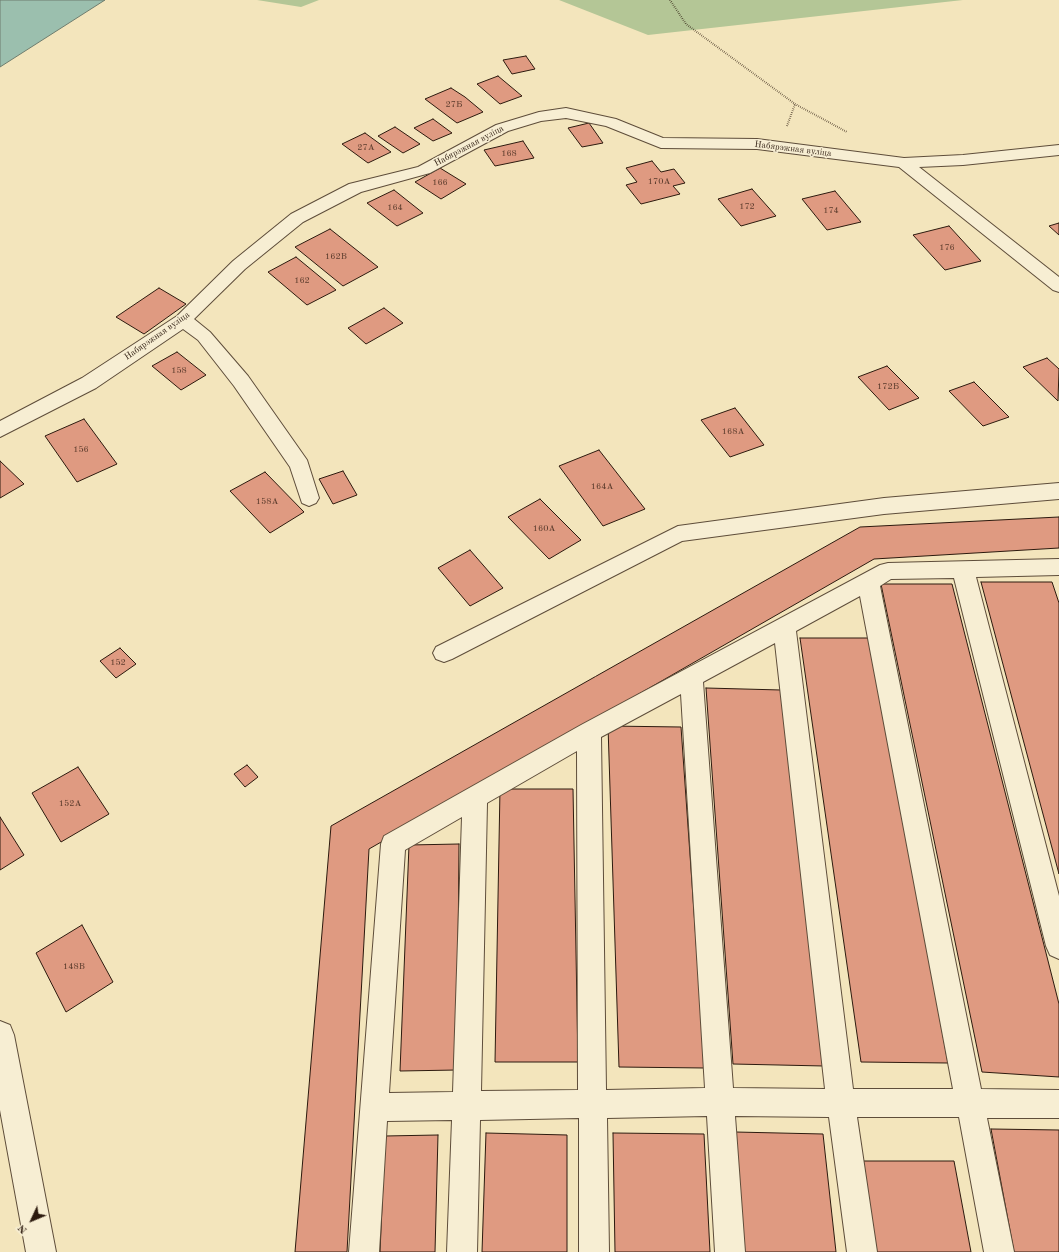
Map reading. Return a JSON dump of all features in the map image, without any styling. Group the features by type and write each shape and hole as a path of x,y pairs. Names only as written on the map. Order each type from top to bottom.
{"street":[{"name":"Набярэжная вуліца","path":"0,430 89,383 184,320 239,265 298,218 355,188 424,170 502,128 539,117 566,113 610,122 661,143 757,144 904,163 963,160 1059,150"},
{"path":"904,163 1059,286"},
{"path":"184,320 204,336 241,381 300,464 309,498"},
{"path":"444,653 678,534 884,506 1059,491"},
{"path":"364,1252 393,844 589,732 888,571 963,570 1057,573"},
{"path":"963,570 1059,946"},
{"path":"868,581 999,1252"},
{"path":"784,627 841,1103 862,1252"},
{"path":"691,677 730,1252"},
{"path":"589,732 594,1252"},
{"path":"462,1252 475,797"},
{"path":"0,1035 41,1252"},
{"path":"374,1107 720,1102 1059,1104"}],"path":[{"path":"670,0 686,24 795,104 850,134"}],"shaded area":[{"path":"0,0 105,0 0,67"},
{"path":"257,0 319,0 301,7"},
{"path":"559,0 963,0 648,35"}],"building":[{"path":"526,56 535,69 512,74 503,60"},
{"path":"498,76 522,96 500,104 477,84"},
{"path":"451,88 483,112 457,123 425,99"},
{"path":"433,119 452,133 433,141 414,128"},
{"path":"589,123 603,143 582,147 568,128"},
{"path":"395,127 420,144 403,153 378,136"},
{"path":"365,133 391,152 368,163 342,144"},
{"path":"523,141 534,158 495,166 484,150"},
{"path":"652,161 661,172 674,169 685,183 673,186 680,194 641,204 626,185 637,182 626,168"},
{"path":"440,168 466,184 441,199 415,182"},
{"path":"752,189 776,216 741,226 718,199"},
{"path":"394,190 423,213 397,226 367,203"},
{"path":"835,191 861,222 827,230 802,199"},
{"path":"1059,223 1059,235 1049,226"},
{"path":"949,226 981,261 945,270 913,235"},
{"path":"330,229 378,267 343,286 295,247"},
{"path":"296,257 336,290 307,305 268,272"},
{"path":"159,288 186,304 144,334 116,317"},
{"path":"384,308 403,323 366,344 348,328"},
{"path":"177,352 206,375 181,390 152,366"},
{"path":"1047,358 1059,369 1058,401 1023,367"},
{"path":"887,366 919,398 889,410 858,377"},
{"path":"974,382 1009,417 983,426 949,391"},
{"path":"735,408 764,445 730,457 701,420"},
{"path":"84,419 117,464 77,482 45,436"},
{"path":"599,450 645,509 603,526 559,466"},
{"path":"0,461 24,484 0,498"},
{"path":"343,471 357,495 333,504 319,479"},
{"path":"265,472 304,512 270,533 230,491"},
{"path":"540,499 581,540 549,559 508,517"},
{"path":"1059,517 1059,548 874,559 369,849 347,1252 295,1252 331,826 860,527"},
{"path":"470,550 503,588 470,606 438,568"},
{"path":"981,582 1052,582 1059,603 1059,874"},
{"path":"881,584 952,584 1059,1004 1059,1077 982,1072"},
{"path":"800,638 870,638 948,1063 861,1062"},
{"path":"120,648 136,664 116,678 100,661"},
{"path":"706,688 781,690 824,1066 733,1064"},
{"path":"608,726 681,727 705,1068 619,1067"},
{"path":"247,765 258,777 245,787 234,774"},
{"path":"78,767 109,814 61,842 32,793"},
{"path":"500,789 573,789 578,1062 495,1062"},
{"path":"0,817 24,855 0,870"},
{"path":"459,844 457,1070 400,1071 409,845"},
{"path":"82,925 113,982 66,1012 36,953"},
{"path":"991,1129 1059,1130 1059,1252 1014,1252"},
{"path":"735,1132 823,1134 836,1252 743,1252"},
{"path":"486,1133 567,1135 567,1252 482,1252"},
{"path":"613,1133 704,1134 710,1252 615,1252"},
{"path":"438,1135 435,1252 380,1252 385,1136"},
{"path":"862,1161 954,1161 971,1252 875,1252"}]}
